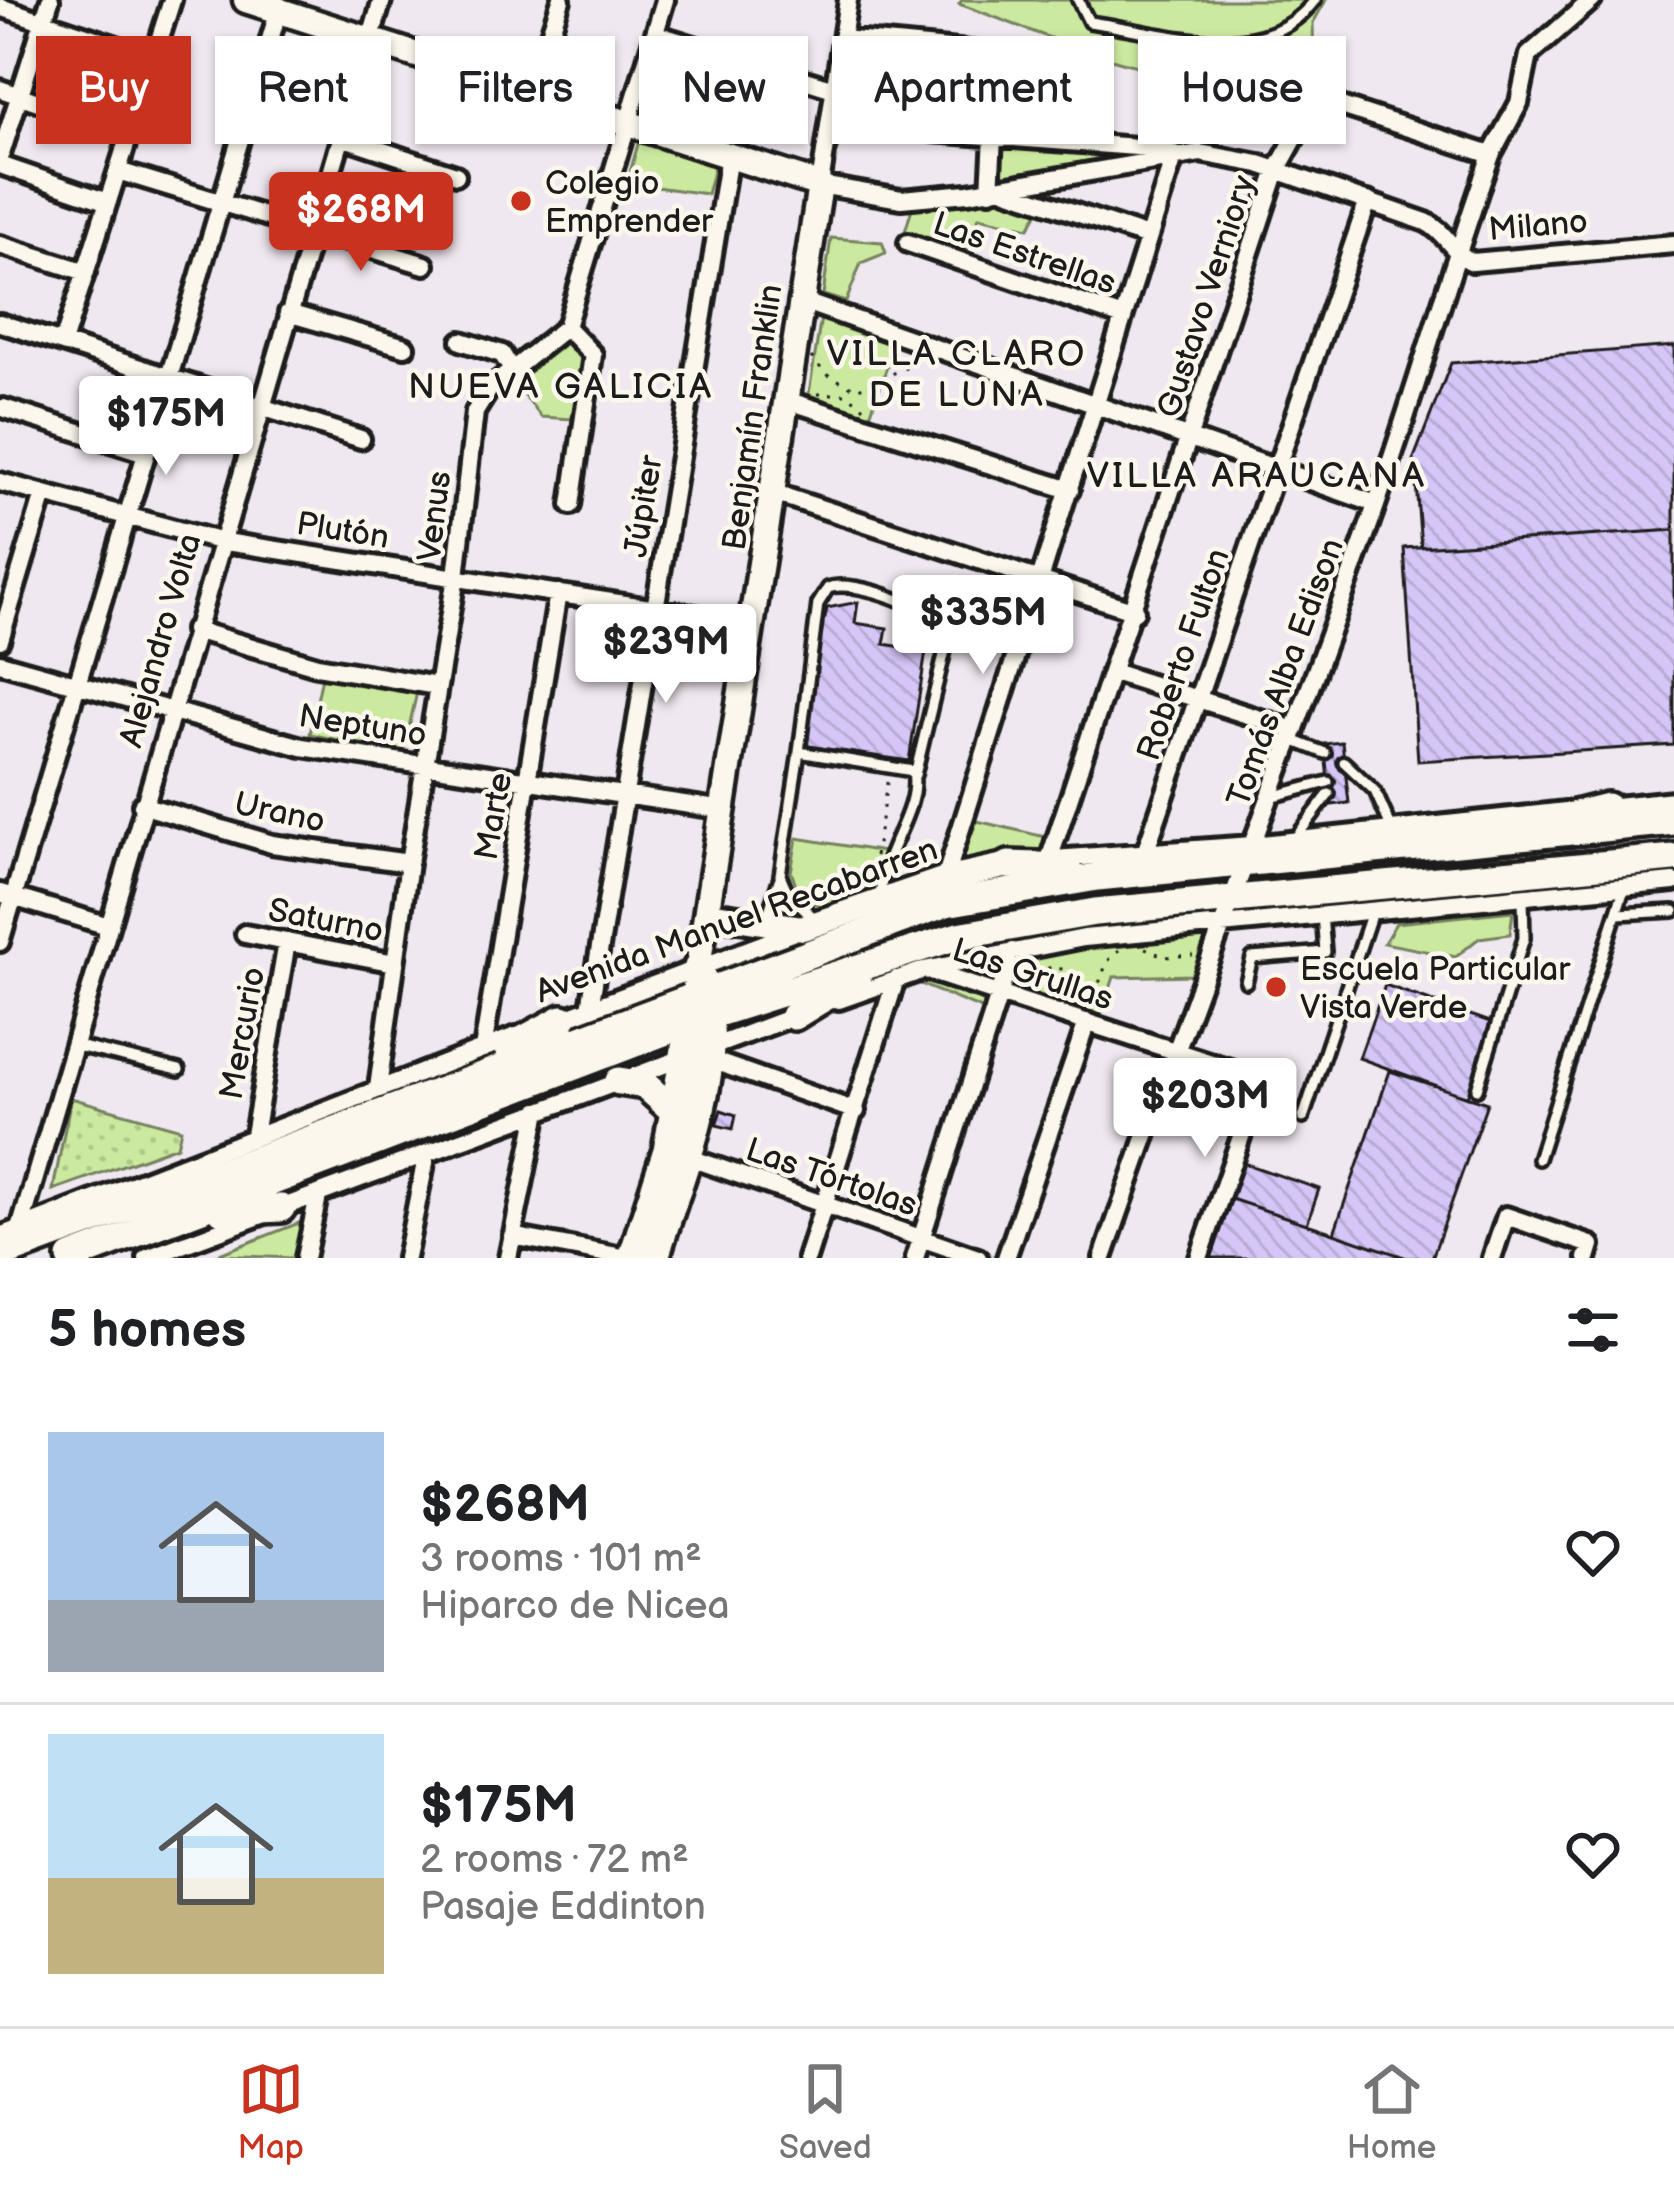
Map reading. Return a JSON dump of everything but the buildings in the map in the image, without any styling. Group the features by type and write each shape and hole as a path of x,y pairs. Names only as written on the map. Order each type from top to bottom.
{"main road":[{"path":"1473,842 1607,807"},
{"name":"Avenida Manuel Recabarren","path":"0,1255 946,903 1028,886 1167,872 1248,855 1473,842 1674,821"},
{"name":"Avenida Manuel Recabarren","path":"71,1258 197,1225 701,998 919,958 1026,922 1224,912 1674,858"},
{"path":"1009,865 1167,872"},
{"path":"794,1016 919,958"},
{"path":"650,1257 701,1054 701,998"},
{"path":"416,1097 562,1018"},
{"path":"676,1153 676,1113 701,1054"},
{"path":"619,1081 645,1085 676,1113"},
{"path":"72,1209 226,1172"},
{"path":"197,1225 281,1208"}],"street":[{"path":"50,0 0,161 108,202"},
{"path":"160,36 172,0"},
{"name":"Milano","path":"246,0 280,5 360,36"},
{"name":"Alejandro Volta","path":"371,36 382,0"},
{"path":"549,36 560,0"},
{"path":"572,506 592,355 566,327 665,0"},
{"name":"Benjamín Franklin","path":"843,36 848,0"},
{"name":"Tomás Alba Edison","path":"1102,1258 1210,946 1271,797 1376,504 1461,258 1491,155 1519,103 1529,55 1592,0"},
{"path":"0,942 7,895 76,687 280,5"},
{"path":"0,8 88,36"},
{"path":"656,34 832,88"},
{"path":"0,89 36,102"},
{"name":"Gustavo Verniory","path":"1049,860 1277,170 1317,98 1491,155"},
{"name":"Benjamín Franklin","path":"701,998 708,914 832,103"},
{"name":"Milano","path":"615,119 820,185 901,199 998,190 1200,153 1277,170 1368,201 1442,231 1461,258 1482,264 1674,244"},
{"path":"63,343 126,144"},
{"name":"Alejandro Volta","path":"20,1228 105,925 338,144"},
{"path":"362,144 457,175"},
{"path":"994,144 998,190 1148,237"},
{"path":"945,879 1175,154 1093,144"},
{"name":"Júpiter","path":"590,1008 729,156"},
{"path":"118,171 424,265"},
{"name":"Roberto Fulton","path":"1145,853 1368,201"},
{"name":"Las Estrellas","path":"908,244 1124,317"},
{"path":"0,245 86,272"},
{"path":"802,302 1376,504"},
{"path":"288,313 405,347"},
{"path":"0,323 361,439"},
{"name":"Venus","path":"378,1088 436,686 457,578 476,412 490,388 566,327"},
{"path":"461,341 502,354 512,370"},
{"path":"789,401 1070,490"},
{"path":"3,408 146,453"},
{"name":"Plutón","path":"0,482 220,541 753,624"},
{"path":"774,493 1135,611"},
{"path":"0,640 6,598 44,494"},
{"name":"Marte","path":"483,1048 558,593"},
{"path":"194,630 317,666 436,686"},
{"name":"Neptuno","path":"0,663 302,747 724,809"},
{"path":"1113,671 1294,735"},
{"name":"Avenida Manuel Recabarren","path":"0,1237 590,1008 701,998 811,925 945,879 1049,860 1145,853 1248,855 1295,840 1391,827 1674,800"},
{"name":"Urano","path":"142,806 272,844 409,862"},
{"name":"Avenida Manuel Recabarren","path":"281,1208 896,979 919,958 1013,951 1224,912 1322,914 1674,882"},
{"path":"7,895 105,925"},
{"path":"708,914 811,925"},
{"name":"Saturno","path":"245,934 395,963"},
{"name":"Mercurio","path":"254,1135 287,942"},
{"path":"915,1258 1013,951"},
{"name":"Las Grullas","path":"919,958 1087,1022 1261,1079 1199,1258"},
{"path":"807,1258 896,979"},
{"path":"1006,1258 1087,1022"},
{"path":"701,1054 856,1111"},
{"path":"508,1258 538,1111"},
{"name":"Las Tórtolas","path":"676,1153 978,1258"},
{"path":"406,1258 427,1154"},
{"path":"304,1258 318,1196"},
{"path":"1492,1258 1506,1216 1589,1251"},
{"path":"196,1258 197,1225"},
{"name":"Avenida Manuel Recabarren","path":"146,1258 197,1225"},
{"path":"512,1236 650,1257"}],"lane":[{"path":"1078,0 1089,22 1235,43 1268,37 1301,18 1315,0"},
{"path":"764,922 780,875 818,604 828,588 843,584 926,610 949,634 915,775 882,878 881,899"},
{"path":"1294,735 1325,752"},
{"path":"799,752 890,766 915,775"},
{"path":"1346,768 1375,791 1391,827"},
{"path":"1271,797 1329,788 1295,840"},
{"path":"780,875 811,925"},
{"path":"1538,1160 1625,886"},
{"path":"1477,1089 1524,938 1523,896"},
{"path":"1303,1118 1373,909"},
{"path":"1618,914 1674,911"},
{"path":"1246,982 1252,958 1325,952 1322,914"},
{"path":"72,1045 179,1070"}],"path":[{"path":"810,357 826,374 856,389 944,352"},
{"path":"872,867 890,766"},
{"path":"1136,945 1175,958 1210,946"},
{"path":"1087,1022 1107,962 1127,946"},
{"path":"1004,991 1036,967 1055,967 1070,974 1084,999 1094,998"}],"green space":[{"path":"962,0 1326,0 1313,23 1313,36 1138,36 1138,66 1114,59 1114,36 1045,36 959,4"},
{"path":"639,141 716,161 707,194 627,183"},
{"path":"998,144 1131,150 995,184"},
{"path":"1012,195 1041,207 1029,228 979,217 966,255 904,235 913,205"},
{"path":"831,238 882,242 886,253 861,263 846,302 823,295"},
{"path":"821,317 896,341 869,418 808,400"},
{"path":"567,342 583,355 572,419 541,417 515,383"},
{"path":"323,672 417,692 403,754 310,734"},
{"path":"977,821 1050,838 1046,851 960,861"},
{"path":"797,838 884,852 869,892 826,907 802,900 791,872"},
{"path":"1513,911 1510,934 1479,938 1456,957 1384,943 1396,923"},
{"path":"1212,928 1194,975 1114,977 1100,1018 1013,986 1023,952"},
{"path":"1007,954 986,1011 908,979"},
{"path":"71,1098 181,1129 177,1146 53,1190"},
{"path":"304,1221 293,1258 217,1255"}],"place":[{"name":"Colegio Emprender","path":"521,201"},
{"name":"Escuela Particular Vista Verde","path":"1276,987"}],"district":[{"name":"VILLA CLARO DE LUNA","path":"957,372"},
{"name":"NUEVA GALICIA","path":"561,385"},
{"name":"VILLA ARAUCANA","path":"1257,474"}]}
